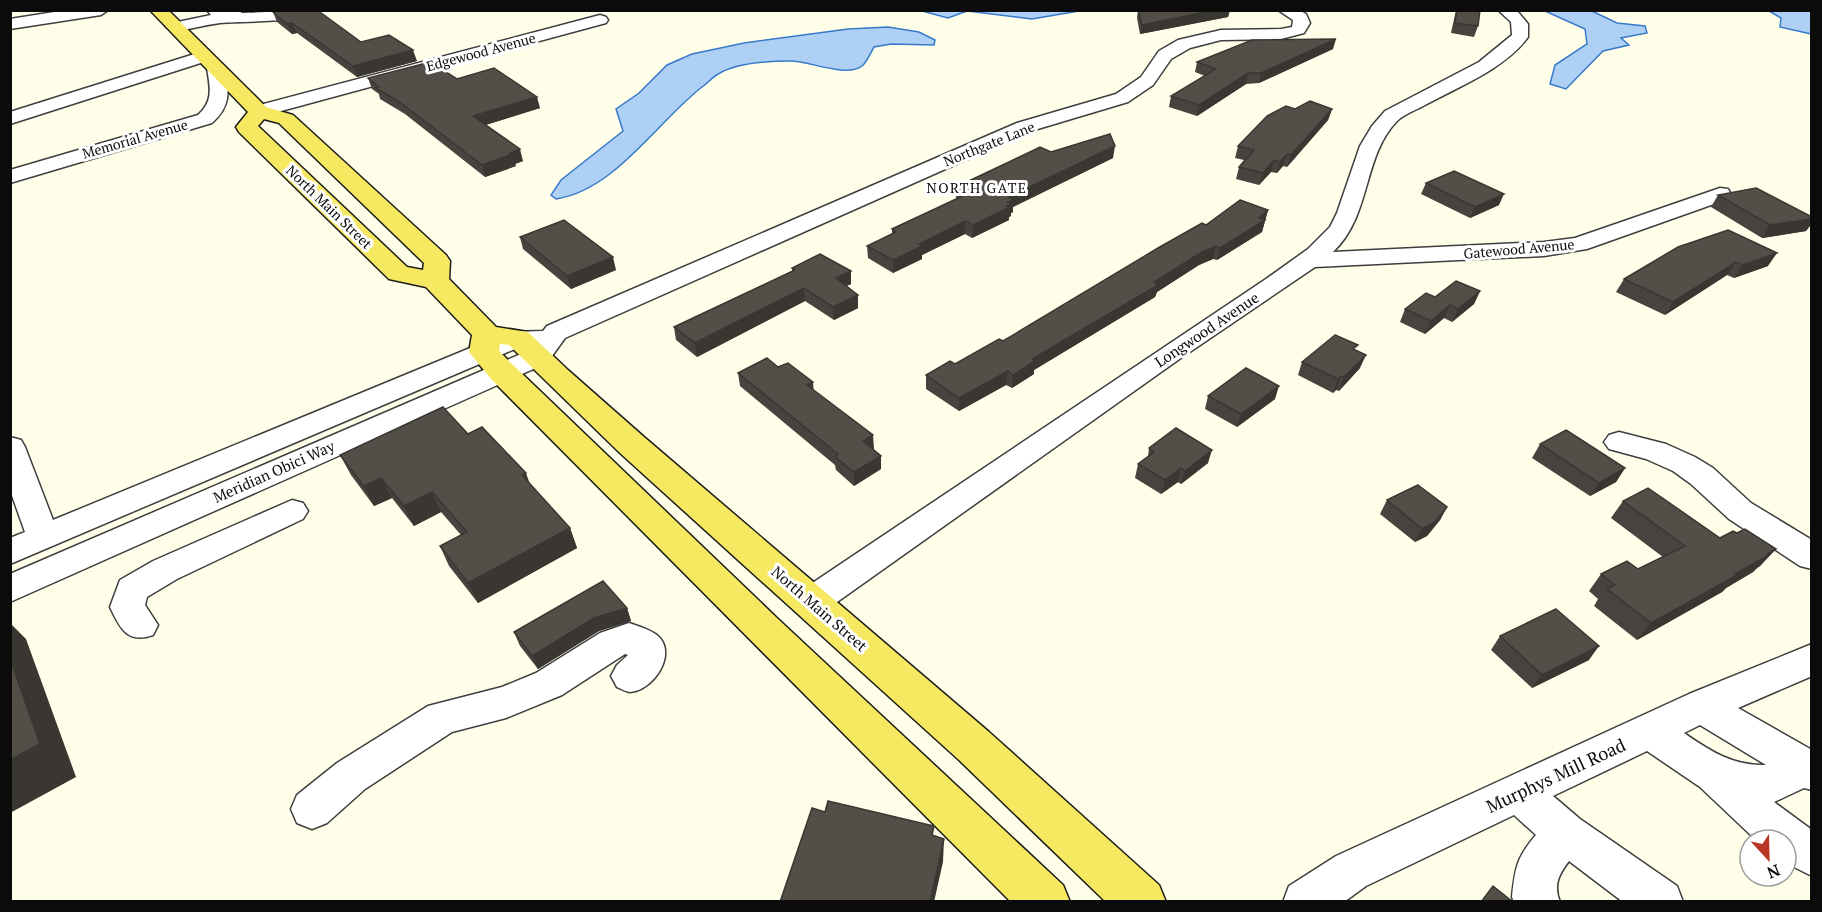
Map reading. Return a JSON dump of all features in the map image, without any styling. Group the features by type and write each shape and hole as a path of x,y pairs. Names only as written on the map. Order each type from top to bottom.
{"main road":[{"name":"North Main Street","path":"159,11 210,62 240,123 398,273 435,281 632,445 974,746 1142,902"},
{"name":"North Main Street","path":"240,123 286,119 437,261 435,281"},
{"name":"North Main Street","path":"513,348 764,630 1046,902"}],"street":[{"path":"10,24 101,10"},
{"path":"174,27 218,14 258,10"},
{"path":"218,14 263,17 313,10"},
{"name":"Northgate Lane","path":"513,348 556,333 993,140 1024,128 1122,98 1147,81 1165,55 1184,44 1221,35 1281,34 1298,30 1302,23 1300,17 1285,10"},
{"name":"Longwood Avenue","path":"812,602 977,486 1309,260 1340,229 1351,206 1366,154 1381,126 1392,115 1485,66 1520,37 1522,29 1519,22 1505,10"},
{"name":"Edgewood Avenue","path":"240,123 600,20"},
{"path":"10,118 210,62"},
{"name":"Memorial Avenue","path":"10,177 64,159 205,119 216,111 220,102 210,62"},
{"name":"Memorial Avenue","path":"10,193 82,164 200,131 240,123"},
{"name":"Gatewood Avenue","path":"1309,260 1521,251 1579,244 1720,194"},
{"name":"Meridian Obici Way","path":"10,552 513,348"},
{"name":"Meridian Obici Way","path":"10,589 513,348"},
{"path":"1619,442 1655,451 1684,464 1702,476 1740,511 1812,557"},
{"path":"10,447 44,538"},
{"path":"140,625 127,607 132,589 165,570 292,510"},
{"path":"312,809 351,776 442,718 506,702 549,684 613,643 629,638 646,647 648,660 630,676"},
{"name":"Murphys Mill Road","path":"1305,902 1351,871 1701,706 1812,659"},
{"path":"1701,706 1807,769"},
{"path":"1650,731 1716,777 1781,836 1812,855"},
{"path":"1716,777 1744,783 1772,784 1807,769"},
{"path":"1519,793 1565,833 1662,902"},
{"path":"1538,902 1534,897 1537,867 1565,833"}],"water":[{"path":"922,11 967,11 948,18"},
{"path":"967,11 1079,11 1032,19"},
{"path":"1545,11 1592,11 1617,23 1645,26 1647,33 1621,38 1629,45 1603,51 1566,89 1550,84 1555,65 1587,44 1585,29"},
{"path":"1769,11 1811,11 1811,34 1780,27 1781,18"},
{"path":"888,27 919,32 935,40 934,45 891,44 874,47 862,66 847,70 791,61 755,63 728,69 715,76 685,101 634,153 597,183 577,193 556,199 551,195 561,180 623,131 616,109 639,93 667,65 692,54 744,43 848,29"}],"building":[{"path":"317,10 361,42 389,35 413,50 353,66 292,23 287,24 273,12"},
{"path":"1138,10 1215,10 1142,25"},
{"path":"1457,10 1480,10 1478,26 1455,23"},
{"path":"1336,39 1261,73 1248,73 1199,105 1171,96 1216,69 1197,62 1252,40"},
{"path":"430,62 457,79 494,68 537,97 473,116 520,149 482,165 401,103 376,88 379,87 368,78"},
{"path":"1310,101 1332,109 1291,155 1287,154 1280,162 1274,160 1263,173 1239,167 1254,150 1238,146 1267,116 1286,106 1295,109"},
{"path":"1110,134 1115,146 1009,197 1014,200 1008,202 1012,204 1007,206 1010,207 973,225 965,221 893,260 867,246 896,232 892,229 969,193 956,187 1040,147 1051,152"},
{"path":"1454,171 1504,194 1475,207 1426,183"},
{"path":"1756,188 1812,219 1770,225 1718,195"},
{"path":"1240,200 1268,210 1259,218 1265,220 1220,248 1216,246 1202,252 1154,282 1158,285 1032,359 1035,361 1013,375 1008,371 959,398 926,375 950,361 955,364 999,339 1003,341 1158,248 1202,223 1206,225"},
{"path":"564,220 613,257 567,276 520,237"},
{"path":"1728,230 1777,253 1743,265 1736,262 1673,302 1624,279 1678,247"},
{"path":"820,254 851,271 836,278 858,295 833,307 804,288 695,343 674,327 795,270 792,268"},
{"path":"1456,281 1480,291 1458,309 1450,305 1431,321 1405,309 1426,293 1435,297"},
{"path":"1335,335 1358,345 1353,349 1366,355 1344,377 1341,376 1338,379 1302,362"},
{"path":"767,358 778,367 788,363 813,382 807,385 873,435 863,441 881,456 854,472 835,457 838,454 738,373"},
{"path":"1246,368 1279,386 1241,414 1208,396"},
{"path":"443,407 468,434 482,427 526,473 522,475 570,528 468,583 440,546 467,532 432,492 404,506 381,478 364,486 340,455"},
{"path":"1176,428 1212,450 1185,471 1181,468 1165,480 1138,464 1154,452 1149,448"},
{"path":"1566,430 1625,468 1599,483 1540,444"},
{"path":"1418,485 1447,507 1435,522 1422,529 1387,500"},
{"path":"1648,488 1720,538 1733,531 1737,533 1745,529 1776,549 1735,574 1737,575 1651,623 1607,589 1615,585 1601,574 1627,561 1638,569 1685,546 1623,501"},
{"path":"603,581 627,608 594,618 532,656 514,632"},
{"path":"1556,609 1599,646 1542,675 1500,636"},
{"path":"10,659 40,744 10,760"},
{"path":"828,801 934,826 932,835 944,839 930,902 780,902 812,808 825,812"},
{"path":"1493,886 1513,902 1481,902"}],"district":[{"name":"NORTH GATE","path":"977,188"}]}
